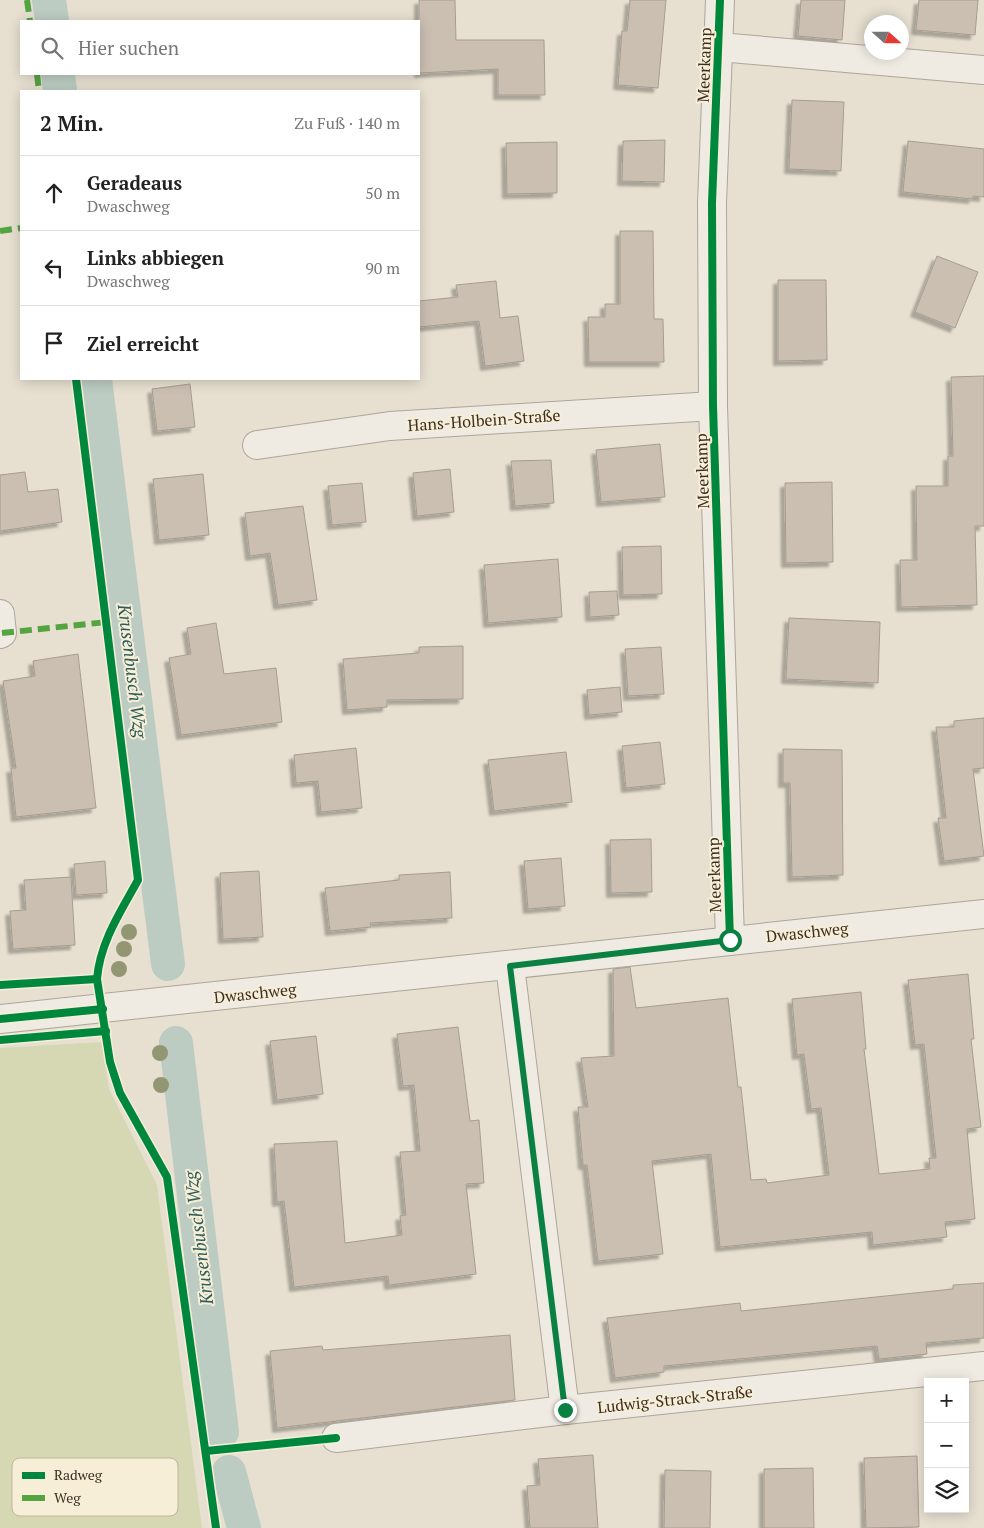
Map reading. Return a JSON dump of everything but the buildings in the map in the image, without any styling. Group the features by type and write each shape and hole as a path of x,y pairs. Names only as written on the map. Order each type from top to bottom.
{"street":[{"name":"Meerkamp","path":"720,0 712,203 713,406 730,940"},
{"path":"719,46 984,70"},
{"name":"Hans-Holbein-Straße","path":"257,445 390,426 713,406"},
{"path":"0,614 2,633 0,634"},
{"name":"Dwaschweg","path":"0,1019 984,914"},
{"path":"510,966 565,1410"},
{"name":"Ludwig-Strack-Straße","path":"336,1438 565,1410 984,1366"}],"green space":[{"path":"102,1042 109,1089 157,1185 202,1528 0,1528 0,1048"}],"waterway":[{"name":"Krusenbusch Wzg","path":"49,0 52,20"},
{"name":"Krusenbusch Wzg","path":"58,75 60,90"},
{"name":"Krusenbusch Wzg","path":"95,380 168,964"},
{"name":"Krusenbusch Wzg","path":"176,1043 222,1432"},
{"name":"Krusenbusch Wzg","path":"229,1472 244,1528"}],"marked path":[{"path":"27,0 30,20"},
{"path":"37,75 39,90"},
{"path":"0,231 20,228"},
{"path":"2,633 107,622"}],"cycle path":[{"path":"720,0 712,203 713,406 730,940"},
{"path":"76,380 138,880 118,915 102,952 97,979 110,1062 120,1093 167,1177 216,1528"},
{"path":"0,985 97,979"},
{"path":"0,1019 103,1009"},
{"path":"0,1040 106,1031"},
{"path":"206,1451 336,1438"}],"route":[{"path":"565,1410 510,966 730,940"}]}
